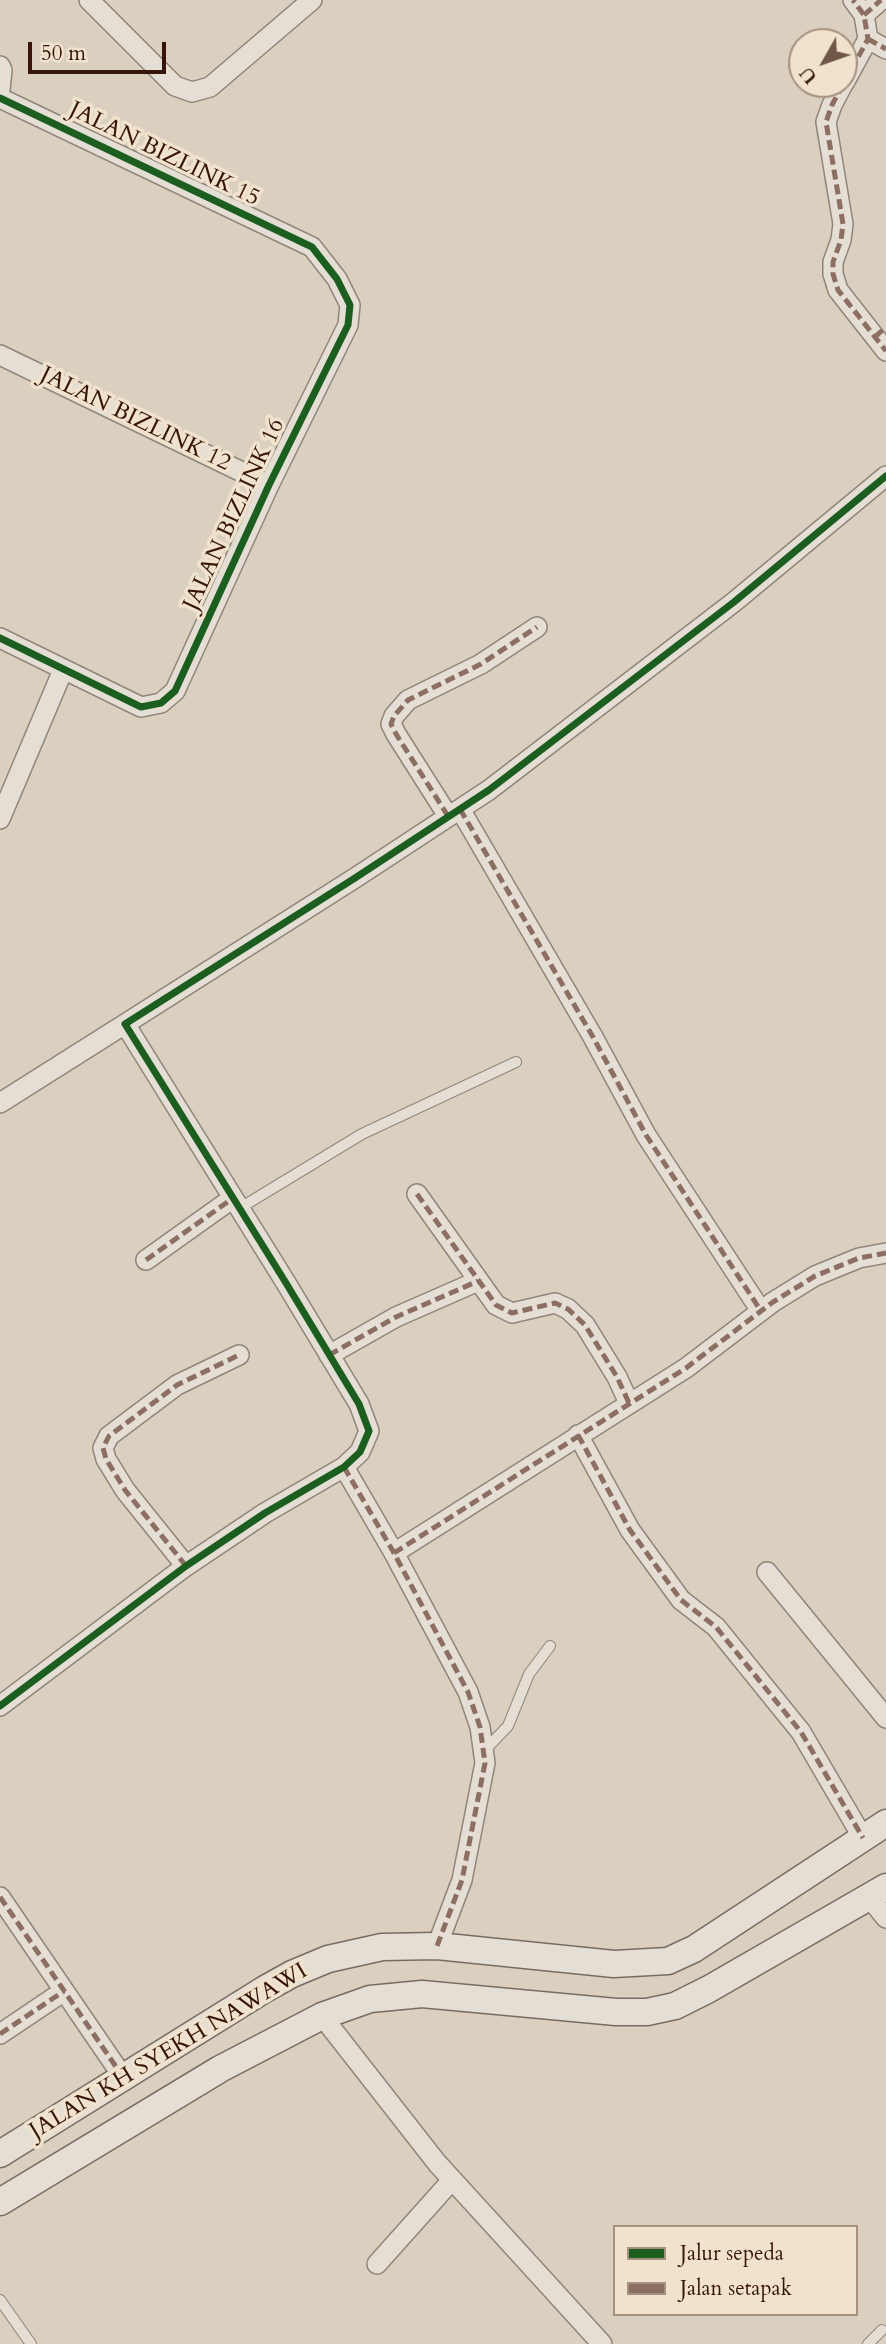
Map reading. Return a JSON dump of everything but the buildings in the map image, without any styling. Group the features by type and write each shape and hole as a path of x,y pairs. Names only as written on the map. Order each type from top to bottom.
{"main road":[{"name":"JALAN KH SYEKH NAWAWI","path":"0,2154 265,1989 328,1959 382,1947 436,1945 614,1964 668,1961 694,1949 886,1823"},
{"name":"JALAN KH SYEKH NAWAWI","path":"0,2202 220,2069 322,2016 370,1999 422,1994 616,2012 647,2012 666,2008 709,1989 878,1892"},
{"path":"26,2138 47,2173"}],"street":[{"path":"89,0 111,19 175,86 192,92 210,87 312,0"},
{"path":"858,58 868,40 858,7 881,0"},
{"path":"868,40 886,49"},
{"path":"0,66 0,90"},
{"name":"JALAN BIZLINK 15","path":"0,98 312,247"},
{"path":"836,98 826,122 843,224 841,240 833,262 833,274 838,290 882,339"},
{"name":"JALAN BIZLINK 16","path":"62,670 141,707 161,703 175,691 269,485 348,325 350,305 337,279 312,247"},
{"name":"JALAN BIZLINK 12","path":"0,355 269,485"},
{"path":"0,1103 489,790 734,602 886,476"},
{"path":"537,627 481,664 408,700 394,716 391,724 454,812 593,1037 646,1135 761,1311"},
{"path":"0,638 62,670 0,819"},
{"path":"1,1703 186,1566 265,1513 344,1467 360,1452 369,1431 359,1404 124,1024"},
{"path":"417,1194 496,1305 512,1313 555,1303 568,1309 585,1325 617,1377 629,1403"},
{"path":"146,1260 236,1203"},
{"path":"394,1553 686,1368 761,1311 816,1276 859,1258 886,1253"},
{"path":"329,1355 396,1317 478,1281"},
{"path":"186,1566 125,1490 106,1459 103,1448 109,1436 177,1385 239,1355"},
{"path":"578,1435 637,1540 681,1600 716,1627 801,1732 863,1838"},
{"path":"344,1467 394,1553 468,1692 480,1727 485,1763 462,1880 436,1945"},
{"path":"767,1573 886,1718"},
{"path":"878,1892 886,1919"},
{"path":"0,1897 122,2077"},
{"path":"0,2034 64,1991"},
{"path":"322,2016 452,2180 602,2344"},
{"path":"377,2264 452,2180"}],"lane":[{"path":"236,1203 362,1134 516,1062"},
{"path":"484,1751 508,1726 529,1674 550,1646"},
{"path":"0,2300 31,2344"},
{"path":"868,2344 882,2329"}],"marked path":[{"path":"853,0 864,15 868,39 858,57"},
{"path":"864,15 881,0"},
{"path":"868,39 886,49"},
{"path":"836,98 826,122 843,224 841,240 833,262 833,274 838,290 886,351"},
{"path":"875,337 886,327"},
{"path":"448,816 396,734 391,724 394,716 408,700 481,664 537,627"},
{"path":"460,809 593,1037 646,1135 761,1311"},
{"path":"417,1194 496,1305 512,1313 555,1303 568,1309 585,1325 617,1377 629,1403"},
{"path":"146,1260 233,1198"},
{"path":"394,1553 686,1368 773,1302 815,1276 859,1258 886,1253"},
{"path":"329,1355 396,1317 478,1281"},
{"path":"186,1566 125,1490 106,1459 103,1448 109,1436 177,1385 239,1355"},
{"path":"578,1435 630,1530 681,1600 716,1627 801,1732 863,1838"},
{"path":"344,1467 394,1553 468,1692 480,1727 485,1763 462,1880 437,1946"},
{"path":"0,1897 123,2077"},
{"path":"0,2034 64,1991"}],"cycle path":[{"path":"0,98 312,247 337,279 350,305 348,325 269,485 175,691 161,703 141,707 0,638"},
{"path":"0,1706 186,1566 265,1513 344,1467 360,1452 369,1431 359,1404 125,1024 489,790 734,602 886,476"}]}
